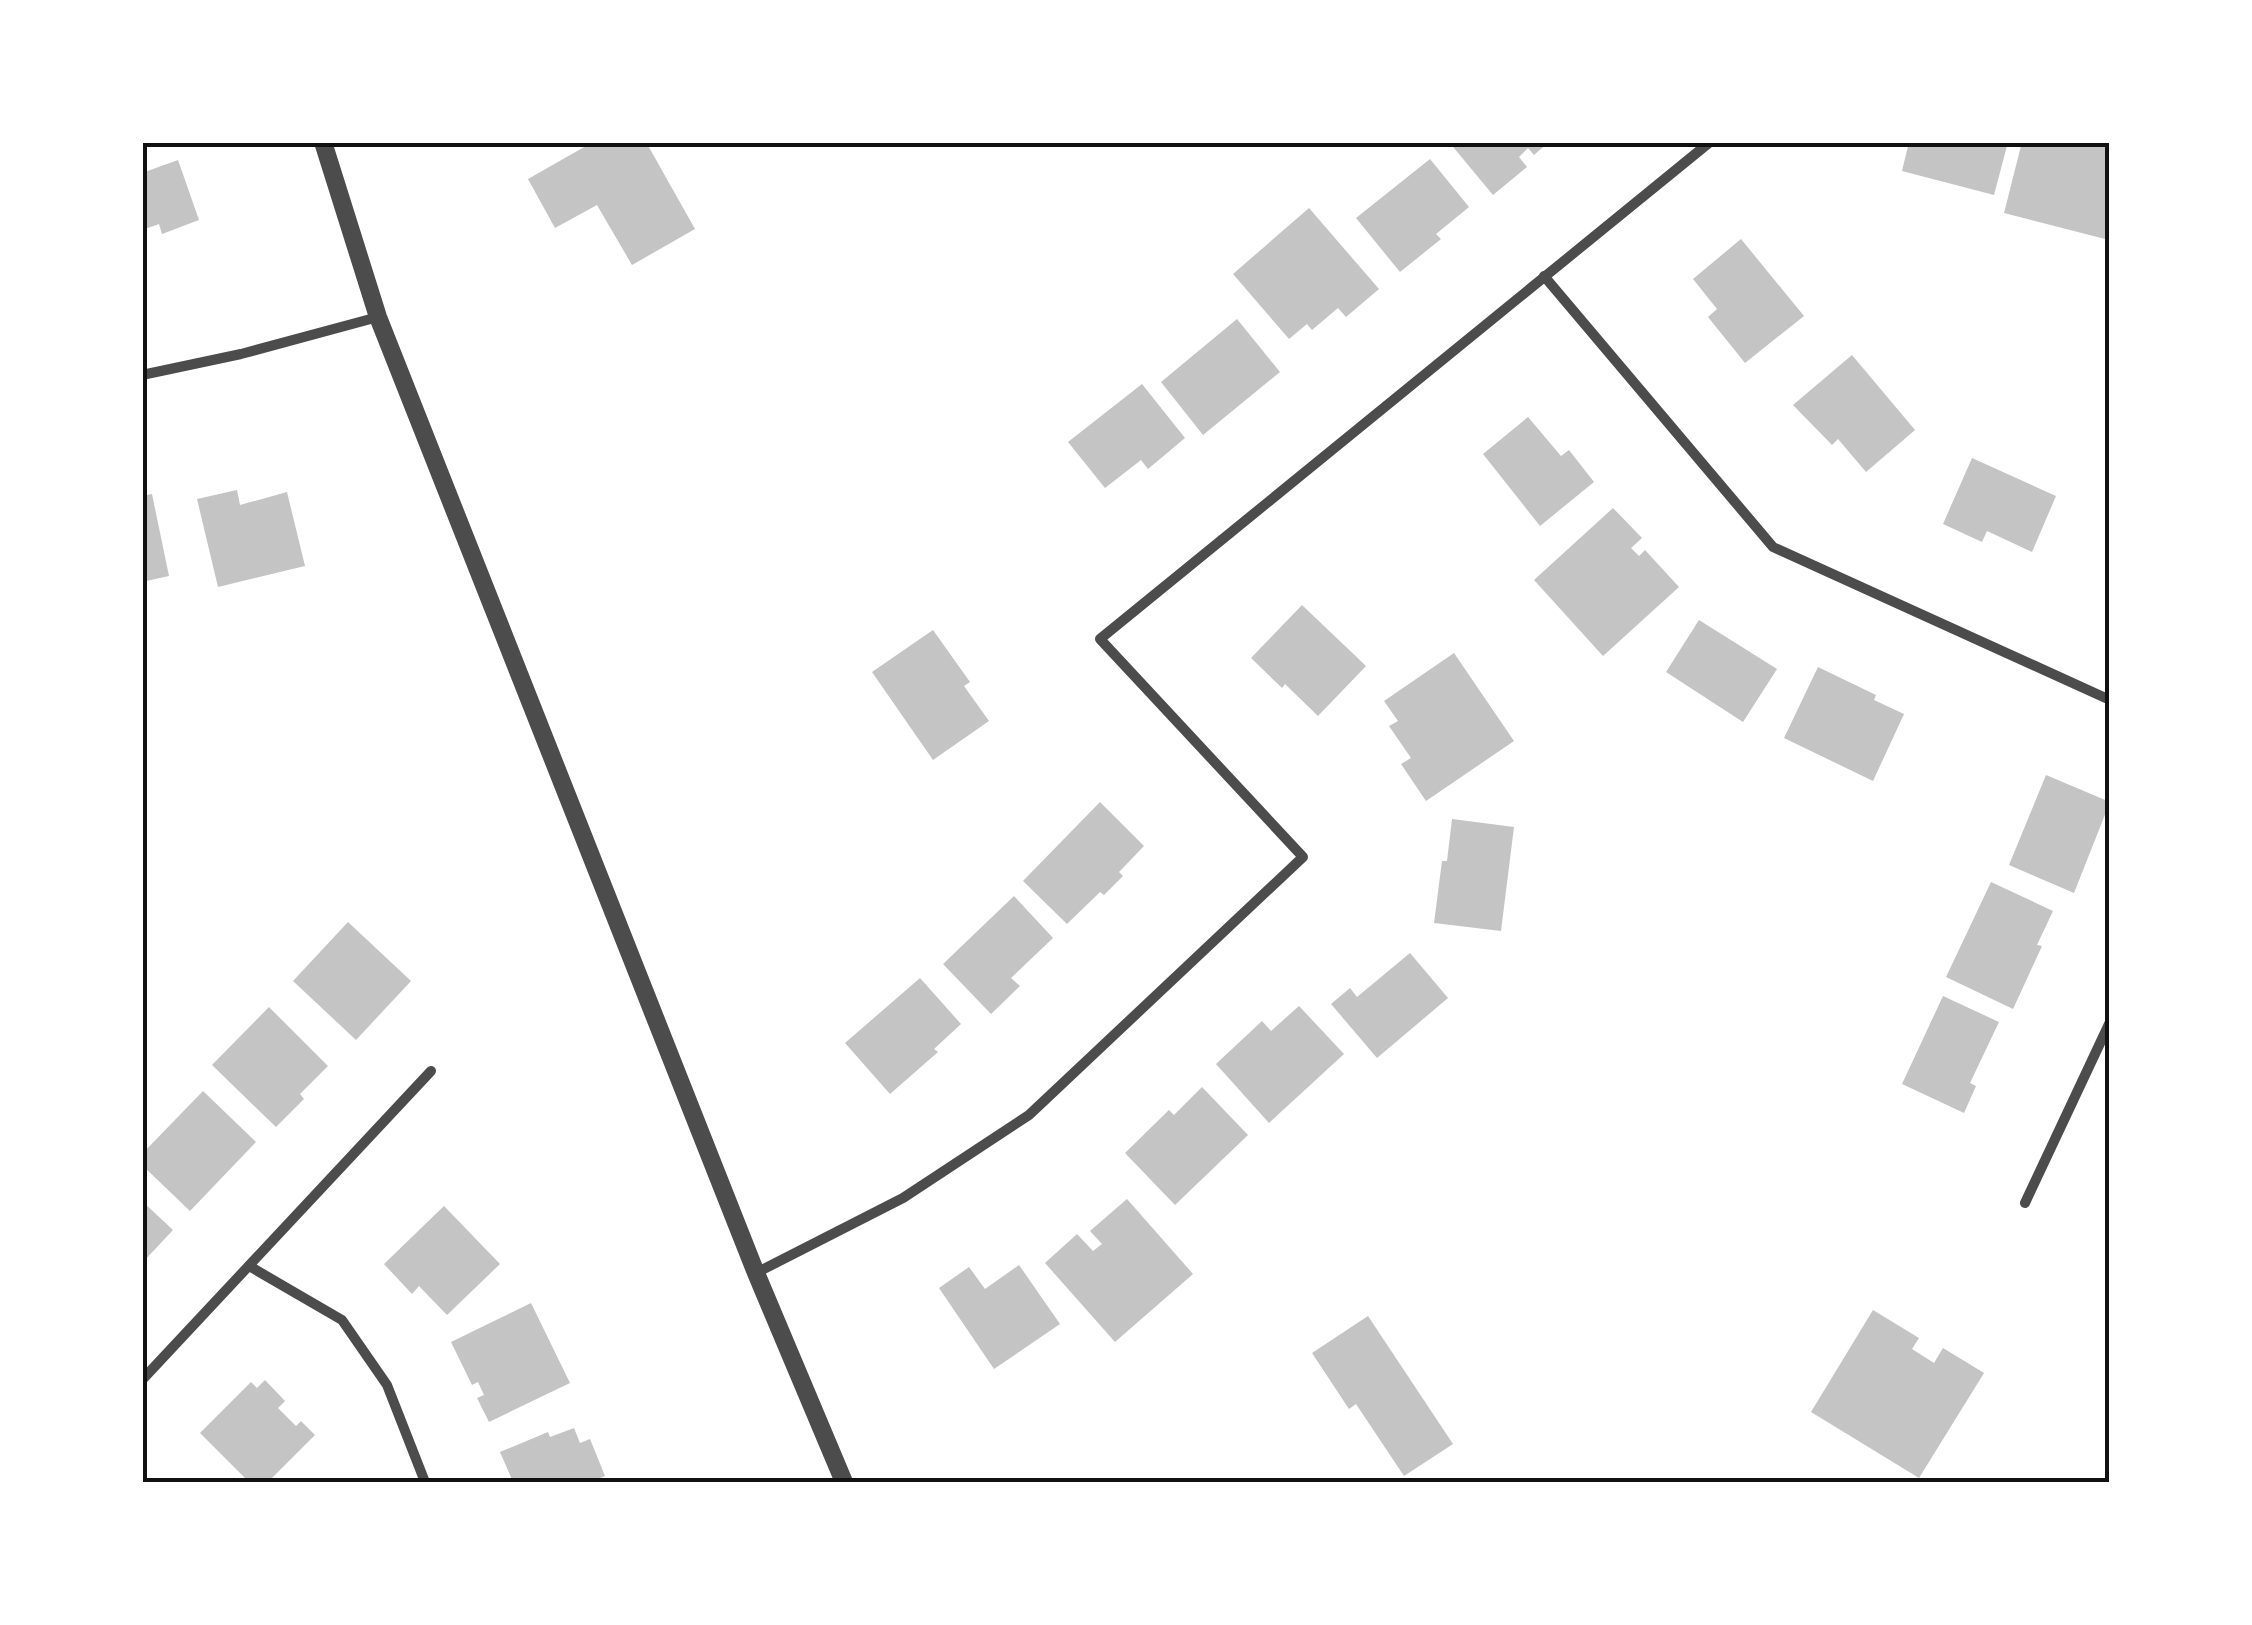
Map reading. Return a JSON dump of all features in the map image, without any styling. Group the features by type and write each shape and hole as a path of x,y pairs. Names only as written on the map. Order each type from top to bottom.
{"street":[{"path":"323,142 378,317 756,1273 844,1482"},
{"path":"756,1273 903,1198 1029,1114 1303,856 1100,640 1710,142"},
{"path":"1544,276 1773,546 2110,700"},
{"path":"142,375 241,354 378,317"},
{"path":"2025,1203 2110,1022"},
{"path":"142,1380 431,1070"},
{"path":"248,1266 342,1320 387,1385 425,1482"}],"building":[{"path":"593,142 646,142 695,229 632,265 597,205 555,228 528,179"},
{"path":"1449,142 1549,142 1534,155 1528,148 1519,157 1527,167 1493,195"},
{"path":"1909,142 2008,142 1994,195 1902,171"},
{"path":"2022,142 2110,142 2110,220 2105,239 2004,213"},
{"path":"1430,159 1469,207 1436,234 1441,239 1400,272 1356,218"},
{"path":"178,160 199,220 162,234 159,224 142,230 142,173"},
{"path":"1309,208 1379,289 1346,317 1338,308 1312,330 1307,324 1289,339 1233,274"},
{"path":"1741,239 1804,316 1745,363 1708,317 1717,309 1693,279"},
{"path":"1237,319 1280,372 1203,435 1161,382"},
{"path":"1852,355 1915,430 1866,472 1838,439 1832,445 1793,405"},
{"path":"1142,384 1185,438 1148,469 1141,460 1105,488 1068,442"},
{"path":"1528,417 1561,456 1569,450 1594,482 1540,526 1483,454"},
{"path":"1972,458 2056,496 2032,552 1987,531 1982,542 1943,524"},
{"path":"237,490 240,505 287,492 305,566 218,587 197,499"},
{"path":"152,494 169,576 142,582 142,496"},
{"path":"1613,508 1642,538 1631,548 1639,556 1645,550 1679,587 1603,656 1534,580"},
{"path":"1302,605 1366,666 1318,716 1251,658"},
{"path":"1699,620 1777,669 1743,722 1666,672"},
{"path":"933,630 970,682 964,686 989,721 933,760 872,672"},
{"path":"1454,653 1514,741 1426,801 1401,764 1411,758 1389,726 1398,721 1384,701"},
{"path":"1818,667 1876,695 1874,700 1904,714 1873,781 1784,738"},
{"path":"2046,775 2110,802 2074,893 2009,865"},
{"path":"1100,802 1144,846 1119,872 1123,876 1067,924 1023,881"},
{"path":"1452,819 1514,827 1501,931 1434,923"},
{"path":"1991,882 2053,911 2037,945 2042,946 2013,1009 1946,977"},
{"path":"1014,896 1053,938 1011,978 1020,986 991,1014 943,964"},
{"path":"348,922 411,981 356,1040 293,981"},
{"path":"1410,953 1448,998 1377,1058 1331,1004 1350,988 1357,997"},
{"path":"920,978 961,1024 934,1049 938,1052 890,1094 845,1043"},
{"path":"1943,996 1999,1022 1970,1083 1976,1086 1964,1113 1902,1084"},
{"path":"1299,1006 1344,1054 1269,1123 1216,1064 1262,1021 1271,1031"},
{"path":"269,1007 328,1066 300,1094 304,1099 276,1127 212,1065"},
{"path":"1202,1087 1248,1135 1175,1205 1125,1153 1169,1110 1174,1115"},
{"path":"203,1091 256,1142 190,1211 142,1165 142,1154"},
{"path":"1127,1199 1193,1274 1115,1342 1045,1263 1077,1234 1093,1251 1102,1244 1090,1231"},
{"path":"142,1201 173,1230 143,1262 147,1266 142,1271"},
{"path":"444,1206 500,1264 447,1315 419,1286 412,1294 384,1264"},
{"path":"1019,1265 1060,1324 994,1369 939,1288 969,1267 985,1289"},
{"path":"531,1303 570,1383 489,1422 477,1398 484,1395 478,1382 472,1385 451,1342"},
{"path":"1873,1310 1919,1338 1912,1349 1934,1363 1943,1348 1984,1373 1919,1478 1811,1412"},
{"path":"1368,1316 1453,1444 1404,1476 1356,1404 1349,1409 1312,1353"},
{"path":"265,1380 285,1401 278,1408 296,1426 301,1421 315,1435 268,1482 249,1482 200,1433 251,1382 257,1388"},
{"path":"574,1428 580,1443 590,1439 605,1476 596,1482 513,1482 500,1452 548,1432 550,1437"}]}
